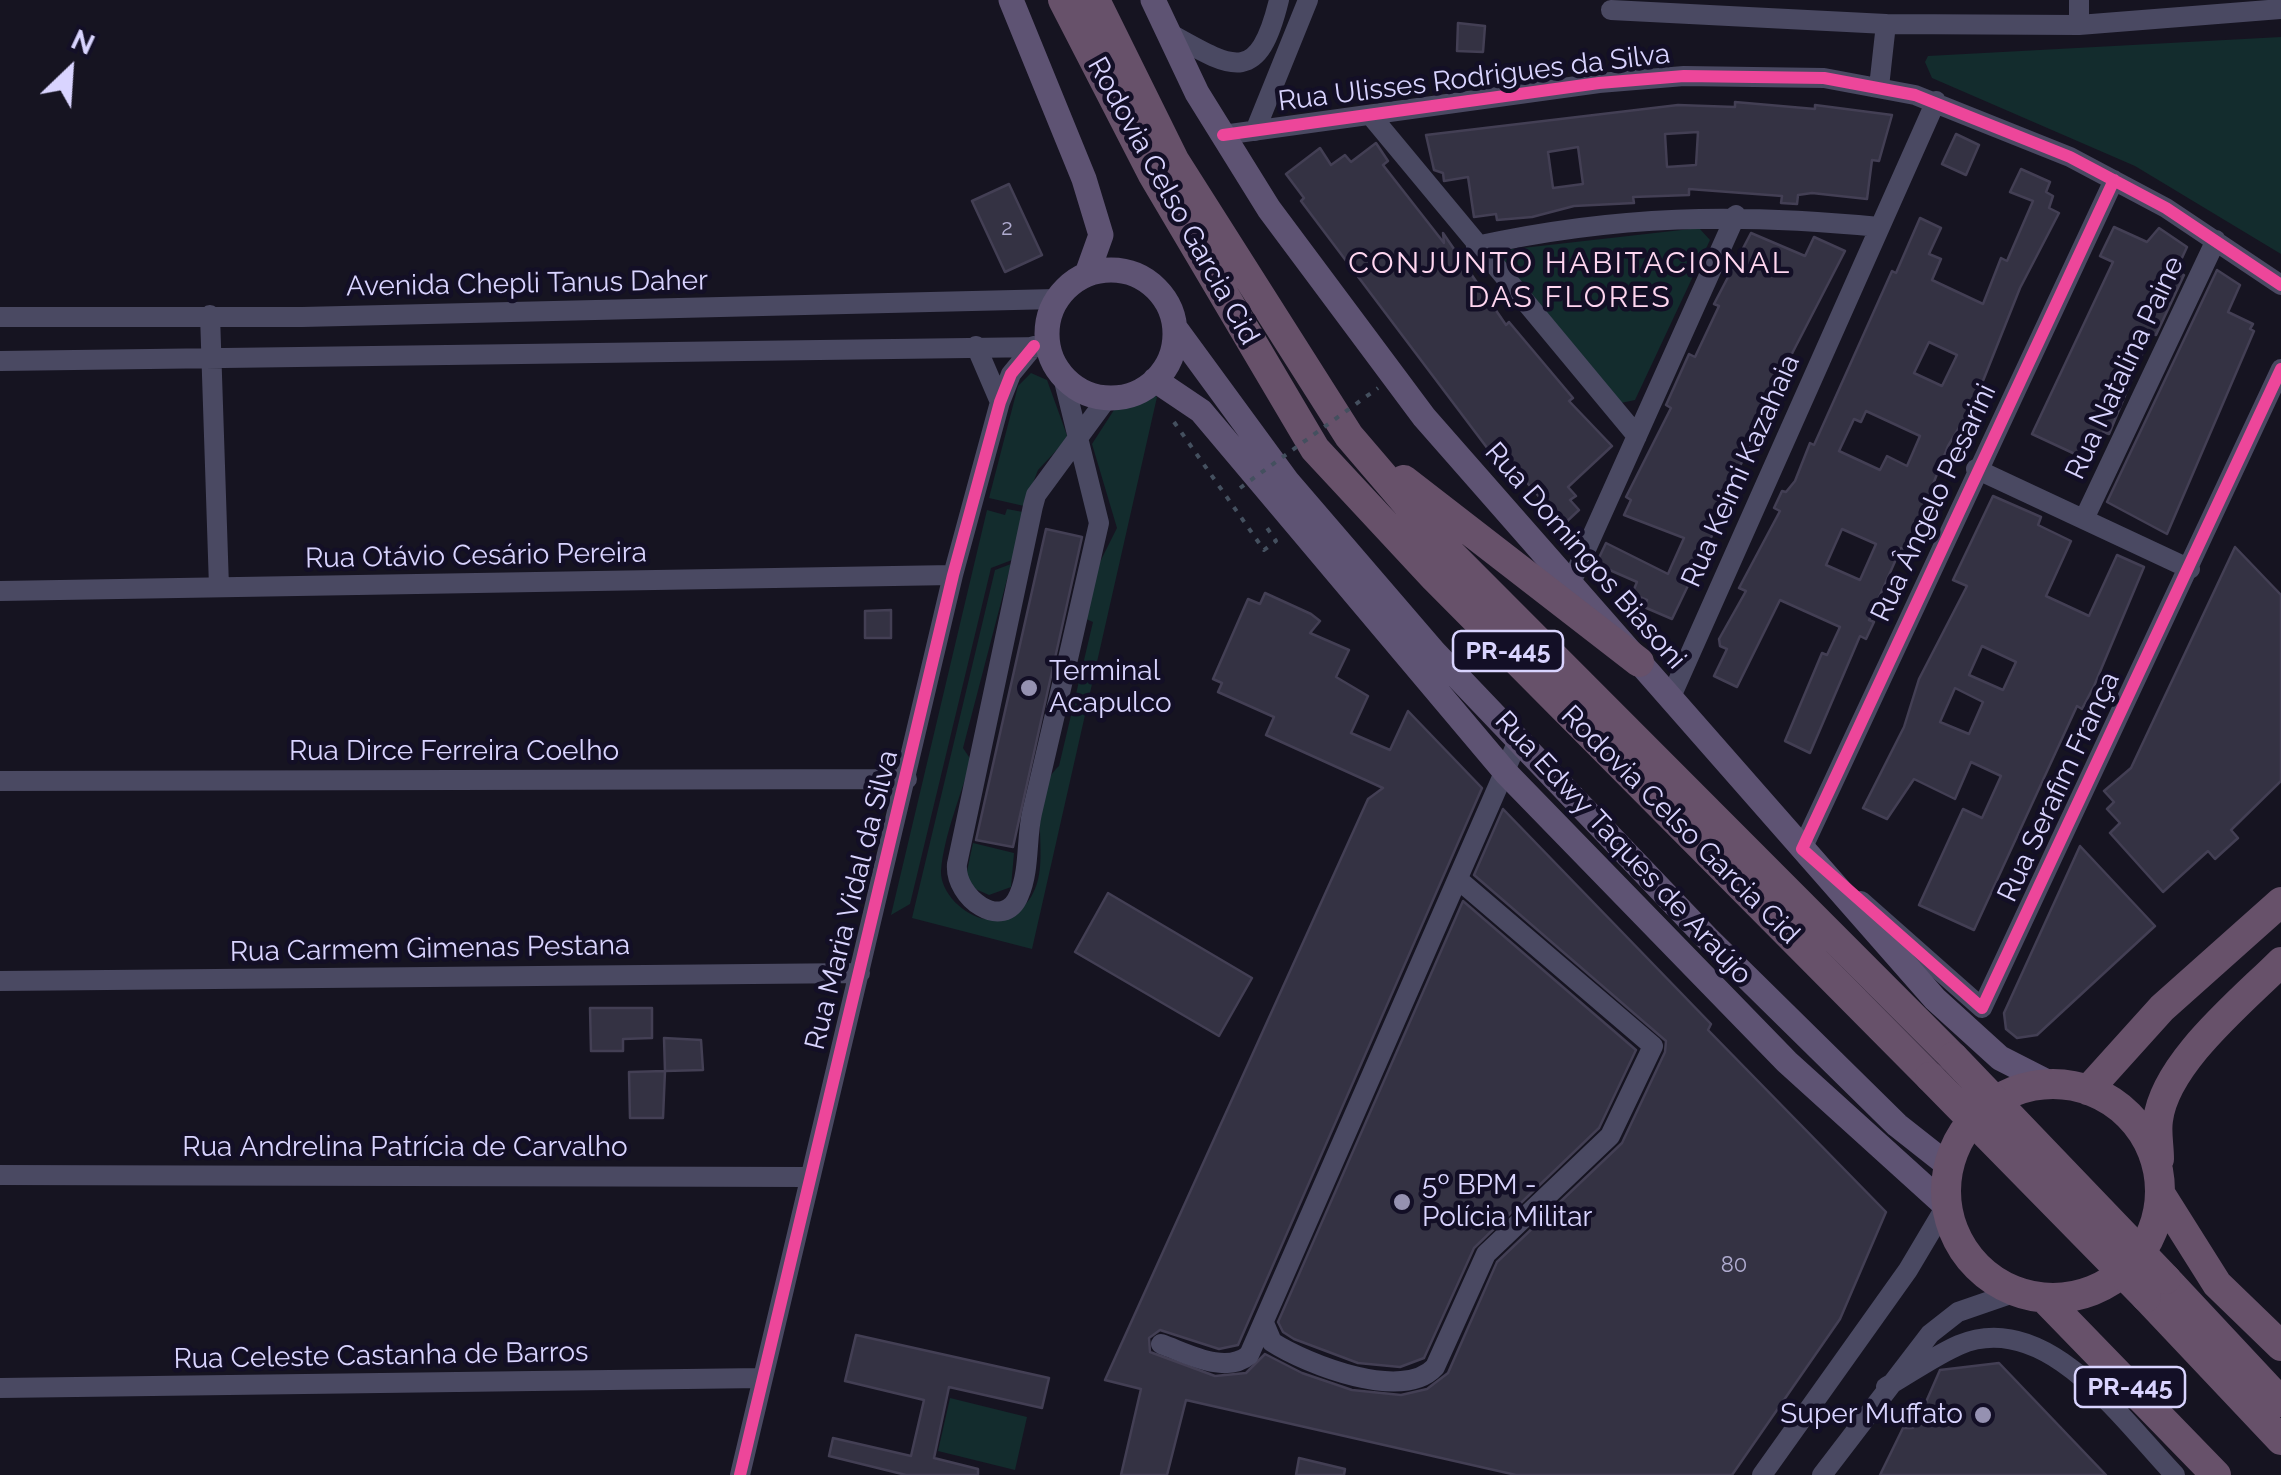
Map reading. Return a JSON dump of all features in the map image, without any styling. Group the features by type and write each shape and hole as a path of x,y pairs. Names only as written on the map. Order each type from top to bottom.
{"highway":[{"name":"Rodovia Celso Garcia Cid","path":"1063,0 1152,173 1315,449 1449,592 1941,1067"},
{"name":"Rodovia Celso Garcia Cid","path":"1095,0 1174,160 1349,436 1444,547 1941,1067 2156,1288 2281,1402"},
{"path":"1349,436 1639,662"},
{"path":"2088,1090 2162,1008 2281,902"},
{"path":"2281,962 2200,1044 2172,1081 2158,1118 2161,1188 2154,1230 2136,1261 2108,1284 2074,1297 2030,1295 1990,1278 1969,1259 1954,1234 1946,1206 1949,1166 1963,1132 1980,1112 2001,1096 2052,1084 2088,1090 2116,1104 2138,1125 2153,1152 2161,1188 2217,1284 2281,1346"},
{"name":"Rodovia Celso Garcia Cid","path":"2156,1288 2281,1440"},
{"name":"PR-445","path":"2030,1295 2216,1475"}],"main road":[{"path":"1011,0 1084,179 1101,235 1087,274 1056,299 1041,347 1063,377 1079,390 1108,397 1139,392 1155,380 1174,347 1175,328 1160,293 1146,280 1117,271 1087,274"},
{"name":"Rua Domingos Biasoni","path":"1153,0 1197,93 1269,209 1424,418 1935,999 2000,1058 2052,1084"},
{"name":"Rua Edwy Taques de Araújo","path":"1175,328 1288,481 1517,743 1896,1124 1949,1166"},
{"name":"Rua Edwy Taques de Araújo","path":"1155,380 1201,411 1506,773 1787,1062 1946,1206"}],"street":[{"path":"1169,32 1222,63 1238,66 1251,62 1262,50 1279,0"},
{"path":"1256,131 1308,0"},
{"path":"2078,0 2078,25"},
{"path":"1611,10 1886,24 2078,25 2281,9"},
{"path":"1879,87 1886,24"},
{"name":"Rua Ulisses Rodrigues da Silva","path":"1223,135 1575,85 1684,76 1796,76 1879,87 1936,102 2114,180 2216,240 2281,286"},
{"name":"Rua Keimi Kazahaia","path":"1670,699 1936,102"},
{"path":"1372,116 1637,436"},
{"name":"Rua Ângelo Pesarini","path":"1802,849 2114,180"},
{"path":"1476,246 1599,226 1736,215 1880,227"},
{"path":"1570,585 1736,215"},
{"name":"Rua Natalina Paine","path":"2084,520 2216,240"},
{"name":"Avenida Chepli Tanus Daher","path":"0,317 302,317 1056,299"},
{"path":"210,315 219,588"},
{"path":"976,346 1000,402"},
{"path":"0,361 1041,347"},
{"name":"Rua Maria Vidal da Silva","path":"740,1475 954,576 1000,402 1011,374 1041,347"},
{"name":"Rua Serafim França","path":"1802,849 1982,1008 2281,369"},
{"path":"1063,377 1078,443 1100,523 1029,828 1021,892 1010,906 992,910 966,898 956,878 956,864 1036,496 1078,443 1108,397"},
{"path":"1976,469 2190,569"},
{"name":"Rua Otávio Cesário Pereira","path":"0,591 954,576"},
{"path":"1161,1344 1232,1364 1249,1354 1460,881 1517,743"},
{"name":"Rua Dirce Ferreira Coelho","path":"0,781 908,778"},
{"path":"1264,1323 1272,1342 1327,1367 1401,1384 1425,1379 1436,1367 1486,1254 1610,1136 1653,1046 1460,881"},
{"name":"Rua Carmem Gimenas Pestana","path":"0,981 860,973"},
{"name":"Rua Andrelina Patrícia de Carvalho","path":"0,1175 810,1177"},
{"path":"1762,1475 1908,1270 1946,1206"},
{"path":"1822,1475 1930,1334 1958,1312 2030,1295"},
{"path":"1886,1387 1962,1344 1992,1339 2036,1344 2076,1372 2175,1475"},
{"name":"Rua Celeste Castanha de Barros","path":"0,1388 762,1378"}],"path":[{"path":"1249,501 1240,488 1378,388"},
{"path":"1166,410 1264,550 1276,540 1258,514"}],"green space":[{"path":"2281,37 2281,254 2135,166 1932,78 1925,62 1928,56"},
{"path":"1699,228 1710,240 1635,400 1621,403 1496,251"},
{"path":"1031,373 1047,380 1068,438 1038,470 1024,506 989,498 1018,386"},
{"path":"1138,380 1157,397 1032,949 912,918 995,570 1011,564 963,748 971,760 949,829 941,871 955,902 985,919 1017,911 1027,903 1038,882 1042,796 1059,766 1093,622 1086,619 1098,566 1117,528 1092,444 1132,382"},
{"path":"1007,509 1023,512 1012,560 991,568 910,904 891,915 987,510 1005,515"},
{"path":"973,843 1014,853 1011,887 989,895 971,887 966,876"},
{"path":"950,1398 1027,1417 1015,1470 938,1451"}],"building":[{"path":"1458,23 1485,26 1483,52 1457,51"},
{"path":"1735,102 1815,109 1815,105 1892,115 1879,161 1872,160 1867,199 1812,193 1798,195 1797,204 1781,203 1782,196 1689,189 1689,195 1633,197 1634,203 1574,206 1532,217 1474,217 1468,177 1444,181 1443,173 1434,170 1426,135 1678,105 1735,107","holes":["1698,132 1696,165 1667,167 1665,134","1578,147 1583,184 1553,188 1548,152"]},
{"path":"1956,134 1979,145 1966,175 1942,164"},
{"path":"1376,143 1388,161 1383,165 1444,243 1443,233 1506,325 1509,322 1573,398 1569,401 1612,446 1568,487 1576,496 1570,500 1579,510 1563,525 1501,452 1494,457 1301,201 1304,198 1286,174 1320,148 1331,165 1345,155 1351,162"},
{"path":"2021,169 2050,182 2046,192 2053,196 2049,208 2059,213 2020,288 1975,401 1948,446 1906,551 1901,548 1869,620 1874,622 1866,639 1860,636 1810,753 1785,741 1822,653 1827,655 1840,627 1780,600 1737,687 1714,676 1727,649 1720,646 1719,639 1746,591 1739,588 1780,511 1774,508 1782,491 1786,492 1795,481 1810,443 1814,445 1920,218 1941,228 1929,254 1941,259 1932,280 1983,304 2001,258 2007,261 2033,201 2010,192","holes":["1929,342 1957,355 1942,386 1914,373","1866,411 1920,436 1907,466 1887,456 1880,470 1839,451 1854,419 1861,422","1842,529 1876,544 1860,580 1826,565"]},
{"path":"1009,184 1042,255 1005,272 972,201"},
{"path":"2114,227 2147,242 2159,228 2187,247 2176,271 2184,275 2156,335 2151,333 2109,434 2103,432 2090,461 2032,434 2113,262 2100,256"},
{"path":"1751,233 1805,256 1814,237 1845,251 1767,402 1772,404 1712,520 1718,523 1672,619 1644,607 1647,600 1632,594 1637,582 1596,564 1606,543 1668,574 1684,538 1624,515 1631,500 1626,497 1671,408 1666,405 1689,354 1695,357 1719,306 1714,304"},
{"path":"2217,270 2240,285 2228,312 2253,324 2250,329 2254,331 2167,534 2107,502"},
{"path":"1993,496 2041,517 2038,525 2071,541 2046,596 2089,616 2117,555 2144,567 2094,686 2082,709 2077,706 1974,930 1919,905 1963,809 1982,818 2001,776 1971,762 1955,799 1914,779 1887,819 1863,808 1904,727 1919,679 1967,586 1953,580","holes":["1982,646 2016,662 2003,690 1969,675","1955,688 1983,702 1969,734 1940,722"]},
{"name":"Terminal Acapulco","path":"1046,529 1082,537 1013,847 976,840"},
{"path":"2235,547 2281,595 2281,781 2231,830 2238,838 2215,859 2208,851 2163,892 2110,833 2120,823 2107,809 2114,802 2104,791 2131,768"},
{"path":"1265,593 1311,614 1320,621 1310,633 1349,650 1336,677 1368,696 1351,733 1390,750 1408,711 1482,788 1238,1345 1219,1349 1160,1330 1149,1338 1150,1352 1215,1376 1246,1373 1265,1354 1302,1373 1352,1390 1401,1395 1427,1389 1448,1373 1497,1262 1622,1143 1665,1052 1666,1041 1474,875 1503,809 1711,1024 1708,1030 1886,1212 1840,1319 1732,1475 1516,1475 1186,1400 1167,1475 1121,1475 1141,1389 1105,1380 1368,799 1383,788 1266,735 1274,717 1218,692 1222,683 1213,679 1248,599 1260,604"},
{"path":"891,610 891,638 865,638 865,611"},
{"path":"2080,846 2155,926 2037,1035 2017,1038 2006,1029 2004,1013"},
{"path":"1108,893 1252,978 1219,1036 1075,952"},
{"path":"1463,901 1636,1050 1599,1128 1474,1248 1424,1358 1400,1367 1358,1363 1294,1339 1283,1332 1278,1322"},
{"path":"590,1008 652,1008 652,1038 623,1039 623,1051 591,1051"},
{"path":"664,1038 701,1040 703,1070 665,1071"},
{"path":"665,1071 663,1118 630,1118 629,1072"},
{"path":"856,1335 1049,1378 1042,1408 949,1387 934,1458 978,1469 978,1475 906,1475 829,1456 833,1438 911,1456 924,1400 845,1381"},
{"name":"Super Muffato","path":"1999,1363 2106,1475 1880,1475 1903,1428 1913,1428 1921,1399 1926,1402 1940,1370"},
{"path":"1299,1458 1345,1469 1344,1475 1296,1475"}],"cycle path":[{"path":"1223,135 1599,83 1684,76 1824,78 1915,95 2070,157 2166,208 2281,285"},
{"path":"2114,180 1802,849 1982,1008 2281,369"},
{"path":"740,1475 953,575 1000,402 1011,374 1034,346"}],"place":[{"name":"Terminal Acapulco","path":"1029,688"},
{"name":"5º BPM - Polícia Militar","path":"1402,1202"},
{"name":"Super Muffato","path":"1983,1415"}],"district":[{"name":"CONJUNTO HABITACIONAL DAS FLORES","path":"1570,281"}]}
